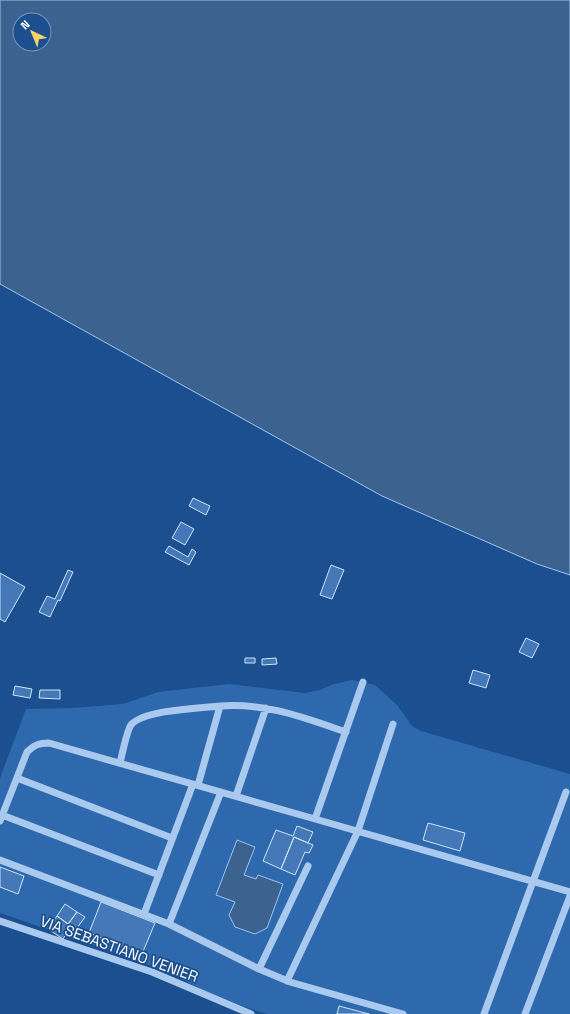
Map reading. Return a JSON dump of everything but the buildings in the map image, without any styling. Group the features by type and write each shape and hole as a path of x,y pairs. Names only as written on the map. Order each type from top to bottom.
{"street":[{"path":"315,819 363,682"},
{"path":"120,763 130,726 145,716 193,708 239,705 266,708 291,713 346,732"},
{"path":"144,914 172,838 195,785 220,706"},
{"path":"236,796 266,708"},
{"path":"287,981 358,831 393,724"},
{"path":"159,875 1,818 27,752 32,747 40,743 49,743 570,892"},
{"path":"17,778 172,838"},
{"path":"169,924 221,792"},
{"path":"484,1014 566,792"},
{"path":"0,860 169,924 259,969 287,981 403,1014"},
{"path":"259,969 308,866"},
{"path":"525,1014 570,896"},
{"name":"VIA SEBASTIANO VENIER","path":"0,921 152,972 251,1014"}],"shaded area":[{"path":"0,0 570,0 570,575 537,564 382,496 0,284"},
{"path":"352,680 375,685 397,705 412,726 421,731 570,774 570,1014 268,1014 208,993 180,978 142,962 0,913 0,778 26,709 74,708 123,704 158,692 229,684 305,693"},
{"path":"237,840 255,847 244,875 256,879 258,875 283,884 267,928 255,934 235,927 229,915 235,902 216,895"}]}
